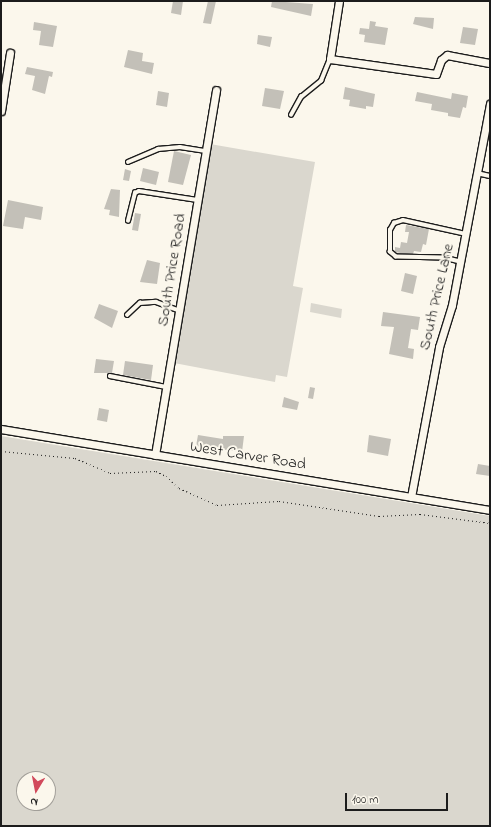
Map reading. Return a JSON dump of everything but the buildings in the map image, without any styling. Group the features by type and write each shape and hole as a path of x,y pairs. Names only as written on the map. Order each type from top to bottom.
{"street":[{"path":"339,1 330,59 436,74 441,60 447,55 489,63"},
{"path":"1,111 10,53"},
{"name":"South Price Road","path":"155,455 216,90"},
{"name":"South Price Lane","path":"412,491 439,347 450,313 466,234 476,173 490,104"},
{"name":"West Carver Road","path":"1,430 155,455 412,491 490,510"}],"lane":[{"path":"291,115 301,97 321,81 330,59"},
{"path":"128,162 158,149 180,147 206,150"},
{"path":"476,173 490,176"},
{"path":"128,221 135,193 139,191 197,200"},
{"path":"460,262 444,258 396,257 390,252 390,230 394,223 403,220 466,234"},
{"path":"127,315 140,303 150,302 169,305 179,311"},
{"path":"110,376 166,387"}],"path":[{"path":"1,451 75,458 110,473 156,471 166,476 178,488 217,505 279,501 378,516 420,514 490,523"}],"shaded area":[{"path":"210,144 315,162 293,286 303,288 287,377 276,375 275,382 174,363"},
{"path":"311,303 342,309 341,318 310,312"},
{"path":"1,436 490,516 490,826 1,826"}]}
